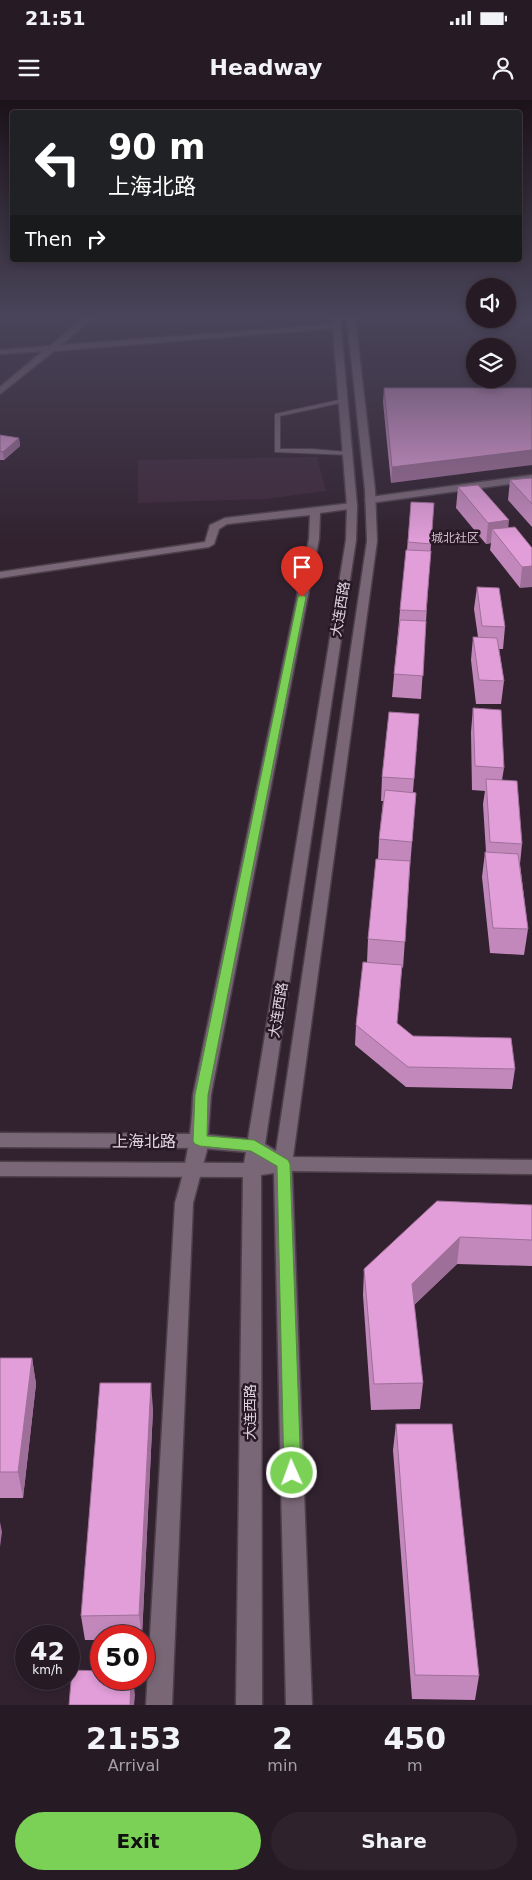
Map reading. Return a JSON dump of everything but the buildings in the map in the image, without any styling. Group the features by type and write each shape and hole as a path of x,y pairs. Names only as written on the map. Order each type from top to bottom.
{"main road":[{"name":"大连西路","path":"249,1705 252,1170 254,1146 265,1098 351,540 352,506 344,393"},
{"name":"大连西路","path":"299,1705 283,1164 372,541 370,500 353,393"},
{"path":"370,500 532,478"},
{"path":"0,575 209,544 214,528 225,521 352,506"},
{"path":"158,1705 184,1203 195,1170 200,1141 202,1095 314,539 315,511"},
{"name":"上海北路","path":"0,1140 200,1141 254,1146 283,1164"},
{"name":"上海北路","path":"0,1169 252,1170 283,1164 532,1167"}],"lane":[{"path":"344,401 277,415 277,451 348,454"}],"shaded area":[{"path":"317,457 326,491 266,499 138,503 138,460"}],"district":[{"name":"城北社区","path":"455,538"}],"route":[{"path":"292,1473 283,1164 254,1146 200,1141 202,1095 302,597"}]}
